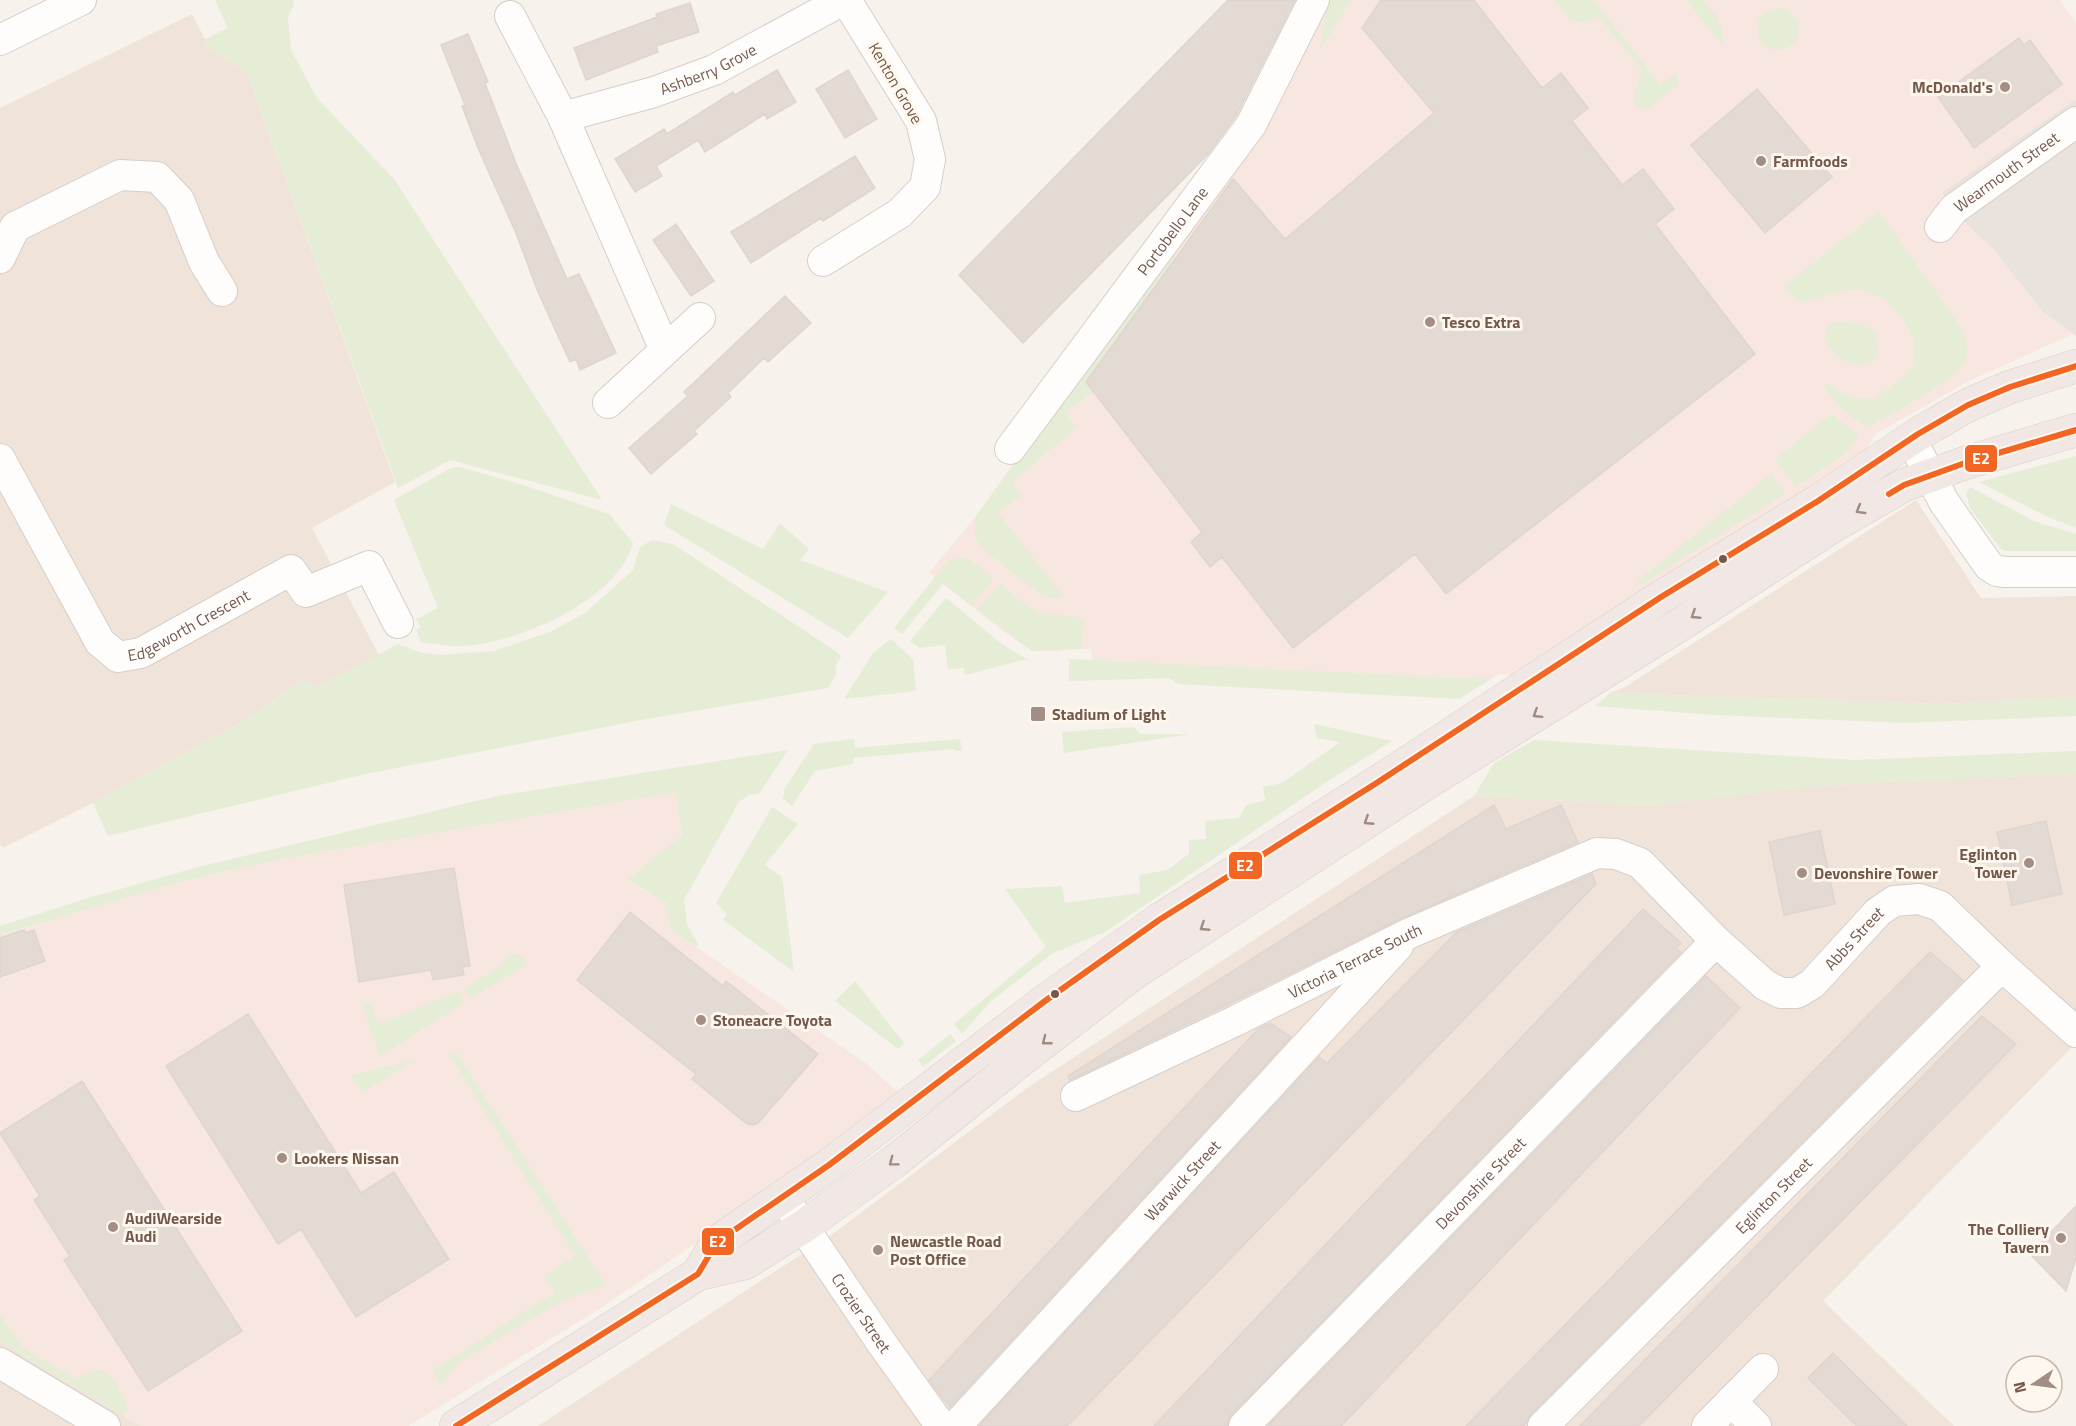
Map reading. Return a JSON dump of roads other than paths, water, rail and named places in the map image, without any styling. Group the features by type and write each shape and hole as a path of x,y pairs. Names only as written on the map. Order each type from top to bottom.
{"highway":[{"path":"698,1274 717,1242 829,1165 1045,1001 1140,934 1661,597 1818,501 1911,439 1968,405 2010,387 2076,366"},
{"path":"456,1426 698,1274 745,1263 804,1226 895,1161 1134,973 1417,789 1833,526 1904,485 2076,430"}],"street":[{"path":"0,39 81,0"},
{"name":"Ashberry Grove","path":"563,117 654,92 714,70 845,0"},
{"name":"Kenton Grove","path":"823,261 900,213 925,187 930,159 921,121 845,0"},
{"name":"Portobello Lane","path":"1010,449 1251,125 1314,0"},
{"path":"510,16 563,117 664,350"},
{"name":"Wearmouth Street","path":"1941,227 1954,209 2076,122"},
{"path":"0,258 15,227 120,175 157,177 179,200 204,262 222,291"},
{"path":"608,403 700,318"},
{"path":"1911,439 1944,502 1989,566 1996,571 2005,572 2076,572"},
{"name":"Edgeworth Crescent","path":"0,459 100,642 118,657 141,653 291,570 306,592 369,566 398,623"},
{"name":"Victoria Terrace South","path":"1076,1096 1235,1021 1410,933 1597,854 1616,854 1640,864"},
{"name":"Abbs Street","path":"1640,864 1716,941 1765,985 1780,993 1797,993 1812,984 1878,912 1894,901 1919,899 1940,906 2002,966 2076,1032"},
{"name":"Warwick Street","path":"956,1426 1410,933"},
{"name":"Devonshire Street","path":"1244,1426 1716,941"},
{"name":"Eglinton Street","path":"1543,1426 2002,966"},
{"name":"Crozier Street","path":"783,1197 941,1426"},
{"path":"0,1363 105,1426"},
{"path":"1707,1426 1763,1369"},
{"path":"1731,1401 1756,1426"}],"place":[{"name":"McDonald's","path":"2005,87"},
{"name":"Farmfoods","path":"1761,161"},
{"name":"Tesco Extra","path":"1430,322"},
{"name":"Stadium of Light","path":"1038,714"},
{"name":"Eglinton Tower","path":"2029,863"},
{"name":"Devonshire Tower","path":"1802,873"},
{"name":"Stoneacre Toyota","path":"701,1020"},
{"name":"Lookers Nissan","path":"282,1158"},
{"name":"AudiWearside Audi","path":"113,1227"},
{"name":"The Colliery Tavern","path":"2061,1238"},
{"name":"Newcastle Road Post Office","path":"878,1250"}]}
